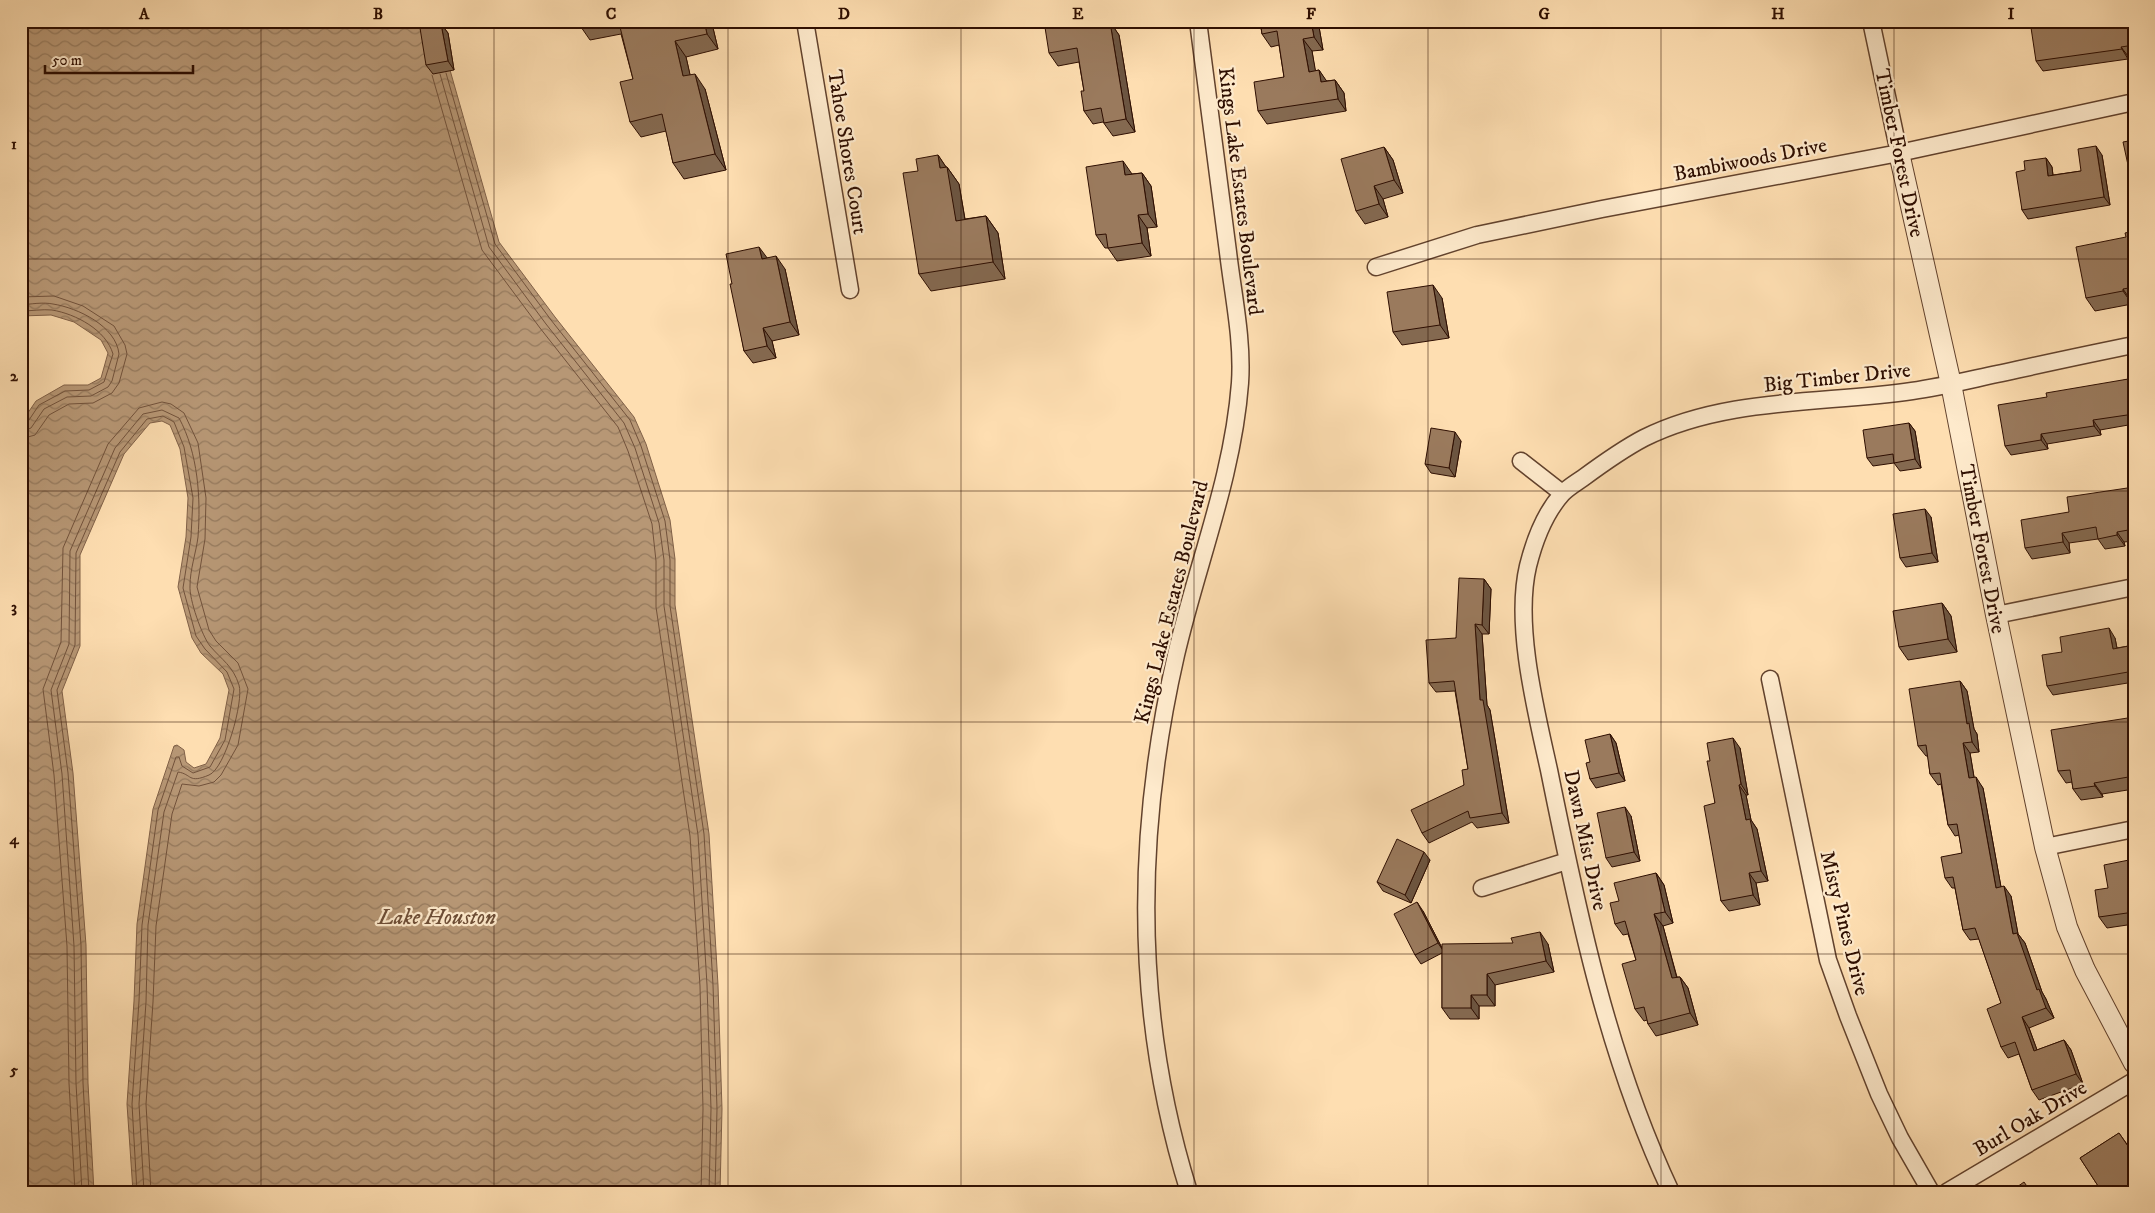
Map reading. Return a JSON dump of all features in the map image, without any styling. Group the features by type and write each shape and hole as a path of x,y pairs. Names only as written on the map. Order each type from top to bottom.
{"street":[{"name":"Tahoe Shores Court","path":"805,21 850,290"},
{"name":"Kings Lake Estates Boulevard","path":"1189,1192 1177,1155 1161,1072 1149,989 1145,908 1147,834 1158,741 1176,653 1222,490 1236,421 1240,379 1235,308 1198,21"},
{"name":"Timber Forest Drive","path":"1871,21 1951,384 1996,615 2045,847 2067,927 2085,970 2134,1064"},
{"name":"Bambiwoods Drive","path":"1376,267 1477,235 1602,209 1899,153 2134,102"},
{"name":"Big Timber Drive","path":"1562,493 1601,465 1644,438 1675,425 1716,414 1757,407 1913,391 2134,344"},
{"path":"1520,462 1562,493"},
{"name":"Dawn Mist Drive","path":"1562,493 1547,517 1533,549 1525,585 1523,604 1529,664 1567,860 1598,990 1633,1103 1671,1192"},
{"path":"1996,615 2134,587"},
{"name":"Misty Pines Drive","path":"1770,679 1828,960 1879,1094 1900,1138 1931,1192"},
{"path":"2045,847 2134,829"},
{"path":"1482,888 1567,860"},
{"name":"Burl Oak Drive","path":"1947,1192 2134,1081"}],"water":[{"name":"Lake Houston","path":"21,21 436,21 499,242 634,417 646,444 670,520 675,559 675,605 709,834 718,985 722,1109 720,1192 133,1192 127,1104 137,924 153,809 174,746 177,745 184,750 186,762 194,768 206,764 220,738 229,690 223,674 201,653 192,638 178,587 186,537 188,498 180,449 170,425 162,421 150,423 124,454 80,555 80,646 62,691 73,773 86,945 88,1083 94,1192 21,1192 21,423 36,401 64,385 88,385 101,378 108,353 101,340 74,322 51,315 21,316"}],"building":[{"path":"580,21 612,21 581,27"},
{"path":"626,21 704,21 707,34 675,41 683,76 695,74 715,154 673,163 662,114 630,122 620,82 633,79 619,23"},
{"path":"1044,21 1083,21 1084,27 1110,22 1126,119 1104,123 1101,108 1084,111 1081,91 1084,91 1077,48 1049,53"},
{"path":"1260,21 1311,21 1314,37 1303,39 1309,72 1319,70 1321,82 1335,80 1338,99 1258,111 1254,82 1284,77 1277,31 1262,34"},
{"path":"2030,21 2134,21 2134,45 2121,47 2122,49 2036,61"},
{"path":"441,24 448,61 426,65 420,28"},
{"path":"2134,140 2134,188 2133,188 2123,142"},
{"path":"2096,146 2104,197 2022,210 2016,172 2025,170 2024,161 2046,158 2048,176 2081,171 2078,149"},
{"path":"1384,147 1394,180 1374,186 1379,204 1356,211 1341,159"},
{"path":"938,155 940,168 947,167 956,221 986,216 993,262 919,274 903,173 918,171 916,159"},
{"path":"1123,161 1125,175 1142,173 1148,214 1138,215 1142,243 1108,248 1106,234 1096,235 1086,167"},
{"path":"2134,231 2134,287 2086,298 2076,247 2126,237 2125,233"},
{"path":"759,247 762,259 776,256 790,322 763,328 767,346 744,351 730,284 732,284 726,254"},
{"path":"1433,285 1440,325 1393,332 1387,292"},
{"path":"2134,378 2134,414 2093,420 2094,426 2041,434 2041,440 2005,446 1998,405 2047,397 2046,393"},
{"path":"1909,423 1915,459 1894,463 1893,454 1867,458 1863,430"},
{"path":"1431,428 1455,432 1449,468 1425,464"},
{"path":"2134,487 2134,529 2117,532 2117,535 2098,539 2096,527 2062,533 2063,542 2025,548 2021,520 2069,512 2067,497"},
{"path":"1925,509 1932,553 1900,558 1893,514"},
{"path":"1459,578 1484,579 1482,625 1475,624 1480,700 1483,700 1502,813 1470,818 1468,811 1422,833 1411,810 1464,785 1462,770 1468,769 1454,681 1429,683 1426,640 1456,638"},
{"path":"1942,603 1948,639 1899,647 1893,611"},
{"path":"2109,628 2113,649 2134,645 2134,671 2047,686 2042,655 2062,652 2060,637"},
{"path":"1960,681 1972,742 1963,743 1969,778 1976,777 1996,888 2004,886 2013,934 2017,933 2037,990 2039,989 2046,1008 2022,1017 2034,1051 2064,1040 2076,1074 2032,1090 2015,1042 2001,1047 1987,1009 2001,1003 1975,928 1963,930 1953,877 1945,878 1941,857 1962,853 1957,824 1948,825 1940,773 1930,774 1926,745 1918,746 1909,689"},
{"path":"2134,717 2134,776 2094,783 2095,786 2073,789 2070,770 2058,771 2051,730"},
{"path":"1610,734 1619,773 1590,779 1586,763 1590,762 1585,740"},
{"path":"1733,738 1746,820 1750,819 1761,871 1749,873 1753,895 1721,901 1704,806 1715,803 1707,761 1710,761 1707,743"},
{"path":"1625,807 1634,852 1606,858 1597,813"},
{"path":"1397,839 1424,852 1405,895 1377,882"},
{"path":"2134,859 2134,912 2099,917 2095,890 2108,888 2104,865"},
{"path":"1656,873 1665,912 1654,914 1672,978 1680,977 1690,1013 1648,1024 1644,1007 1635,1009 1622,964 1636,960 1625,921 1615,924 1610,903 1619,901 1614,883"},
{"path":"1417,902 1438,943 1415,955 1394,914"},
{"path":"1540,932 1546,961 1487,974 1487,995 1471,995 1471,1008 1442,1008 1442,944 1513,943 1511,938"},
{"path":"2134,972 2134,989 2129,974"},
{"path":"2119,1133 2134,1155 2134,1192 2110,1192 2104,1186 2100,1189 2080,1158"},
{"path":"2024,1182 2031,1192 2010,1192"}]}
